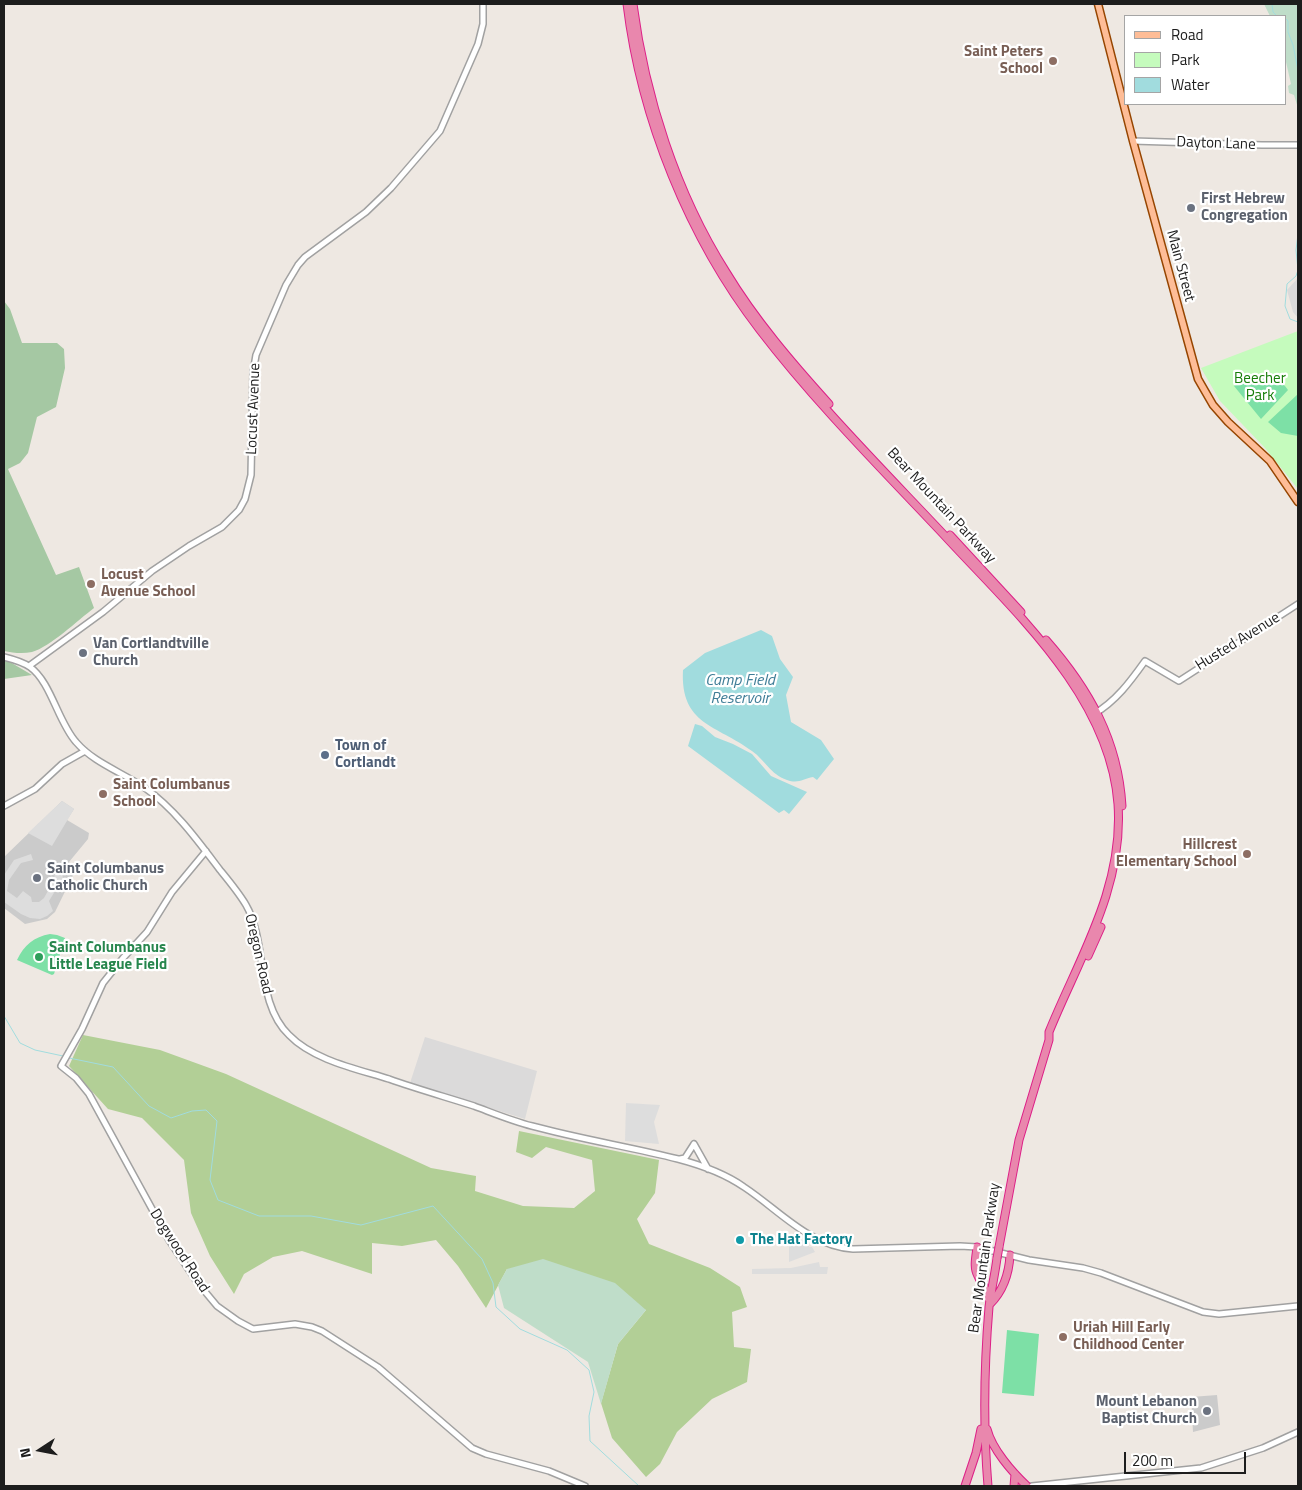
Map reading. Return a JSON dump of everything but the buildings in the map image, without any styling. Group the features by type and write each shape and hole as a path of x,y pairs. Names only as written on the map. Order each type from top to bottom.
{"highway":[{"name":"Bear Mountain Parkway","path":"627,4 642,78 668,164 694,226 727,284 764,335 810,391 1046,647 1094,714"},
{"name":"Bear Mountain Parkway","path":"633,4 646,73 670,152 701,228 734,286 769,334 807,380 1054,649 1082,685 1094,714 1114,782 1118,816 1116,852 1111,881 1103,908 1049,1032 1049,1040 1018,1140 998,1248 990,1305 985,1372 984,1424 988,1486"},
{"path":"977,1247 975,1268 988,1290 990,1305"},
{"path":"990,1305 1005,1282 1010,1255"},
{"path":"981,1281 988,1282 995,1270"},
{"path":"993,1284 1005,1282"},
{"path":"984,1424 992,1443 1014,1473 1028,1486"},
{"path":"965,1486 984,1424"},
{"path":"985,1455 991,1452 1000,1454"},
{"path":"1014,1473 1014,1486"}],"main road":[{"name":"Main Street","path":"1098,4 1198,379 1214,405 1228,422 1270,461 1298,502"}],"street":[{"name":"Locust Avenue","path":"29,666 103,612 152,571 222,527 239,510 245,499 251,475 253,373 256,355 286,285 305,257 366,212 391,188 440,131 478,44 483,24 483,4"},
{"name":"Dayton Lane","path":"1133,141 1262,146 1298,145"},
{"name":"Husted Avenue","path":"1094,714 1123,692 1145,661 1178,680 1298,604"},
{"path":"4,657 29,666"},
{"name":"Oregon Road","path":"29,666 44,684 71,736 85,750 154,795 173,813 206,851 247,906 253,920 269,1000 280,1025 298,1044 321,1056 528,1125 679,1160 708,1169 734,1180 811,1236 836,1247 977,1247 1030,1260 1083,1268 1106,1274 1203,1312 1219,1314 1298,1306"},
{"path":"4,806 35,789 62,764 85,750"},
{"name":"Dogwood Road","path":"206,851 172,892 147,932 103,984 63,1063 89,1094 169,1240 197,1282 217,1306 253,1329 295,1324 322,1331 378,1367 472,1448 486,1454 549,1471 586,1486"},
{"path":"679,1160 685,1158 694,1144 708,1169"},
{"path":"1032,1486 1201,1468 1263,1448 1298,1432"}],"shaded area":[{"path":"1298,278 1298,318 1293,312 1287,290"},
{"path":"62,801 74,809 67,820 89,833 88,839 69,862 76,869 55,912 47,919 25,924 4,908 4,857"},
{"path":"62,801 74,809 52,846 28,833"},
{"path":"31,854 33,860 21,863 9,880 7,891 17,898 23,891 31,897 32,902 39,902 44,898 54,880 55,873 62,873 63,878 49,901 53,911 40,919 30,918 21,914 4,902 4,875 14,860"},
{"path":"425,1037 537,1071 525,1119 410,1083"},
{"path":"626,1103 660,1105 654,1122 659,1144 625,1141"},
{"path":"794,1234 808,1244 809,1247 812,1247 815,1252 789,1262 789,1239"},
{"path":"819,1262 820,1267 828,1267 827,1274 752,1274 752,1269 791,1268"},
{"path":"1217,1395 1220,1425 1193,1432 1191,1397"}],"green space":[{"path":"1264,4 1298,4 1298,108 1294,95 1289,93 1288,86 1291,84 1287,66 1287,15 1270,15"},
{"path":"4,301 10,309 22,343 57,343 64,349 65,368 56,407 37,417 28,453 20,463 8,469 56,575 79,567 94,608 47,645 25,653 4,651"},
{"name":"Beecher Park","path":"1298,331 1298,489 1265,448 1220,401 1201,368"},
{"path":"1257,376 1275,379 1288,390 1261,419 1234,386 1247,378"},
{"path":"1298,394 1298,436 1281,433 1268,422"},
{"path":"4,660 10,662 32,675 4,679"},
{"name":"Saint Columbanus Little League Field","path":"50,934 65,938 54,974 52,975 17,960 30,942"},
{"path":"83,1035 160,1050 226,1074 431,1168 476,1176 475,1191 523,1206 574,1208 595,1191 592,1160 546,1147 532,1158 516,1152 519,1131 659,1160 655,1193 637,1219 649,1244 710,1268 740,1287 747,1307 732,1312 734,1347 751,1349 747,1382 712,1399 677,1432 660,1464 646,1477 612,1438 601,1403 618,1344 646,1310 507,1269 486,1308 458,1266 436,1240 402,1246 372,1243 372,1274 302,1251 273,1257 244,1274 234,1294 210,1256 191,1213 184,1160 142,1118 108,1109 69,1066"},
{"path":"543,1259 615,1283 646,1310 618,1344 601,1404 588,1362 504,1308 498,1285 507,1269"},
{"path":"1007,1330 1039,1334 1034,1396 1002,1393"}],"water":[{"name":"Camp Field Reservoir","path":"761,630 772,636 780,659 793,677 786,695 791,722 821,740 834,759 817,780 813,777 794,782 781,777 772,771 752,751 703,721 694,713 688,702 684,688 683,670 705,653"},
{"name":"Camp Field Reservoir","path":"695,724 702,726 715,737 752,754 771,776 807,792 789,814 784,810 779,813 688,746"}],"waterway":[{"path":"1272,4 1273,12 1276,15"},
{"path":"1287,20 1288,32 1293,45 1298,70"},
{"path":"1298,234 1296,250 1298,270 1296,276 1287,284 1285,306 1290,319 1298,322"},
{"path":"4,1016 20,1043 35,1050 63,1056"},
{"path":"69,1058 113,1067 149,1106 171,1118 192,1111 206,1110 217,1121 210,1180 218,1200 259,1216 311,1216 361,1225 433,1206 482,1259 493,1283 496,1307 520,1329 567,1350 589,1370 594,1392 589,1416 590,1441 639,1486"}],"place":[{"name":"Saint Peters School","path":"1053,61"},
{"name":"First Hebrew Congregation","path":"1191,208"},
{"name":"Locust Avenue School","path":"91,584"},
{"name":"Van Cortlandtville Church","path":"83,653"},
{"name":"Town of Cortlandt","path":"325,755"},
{"name":"Saint Columbanus School","path":"103,794"},
{"name":"Hillcrest Elementary School","path":"1247,854"},
{"name":"Saint Columbanus Catholic Church","path":"37,878"},
{"name":"Saint Columbanus Little League Field","path":"39,957"},
{"name":"The Hat Factory","path":"740,1240"},
{"name":"Uriah Hill Early Childhood Center","path":"1063,1337"},
{"name":"Mount Lebanon Baptist Church","path":"1207,1411"}]}
